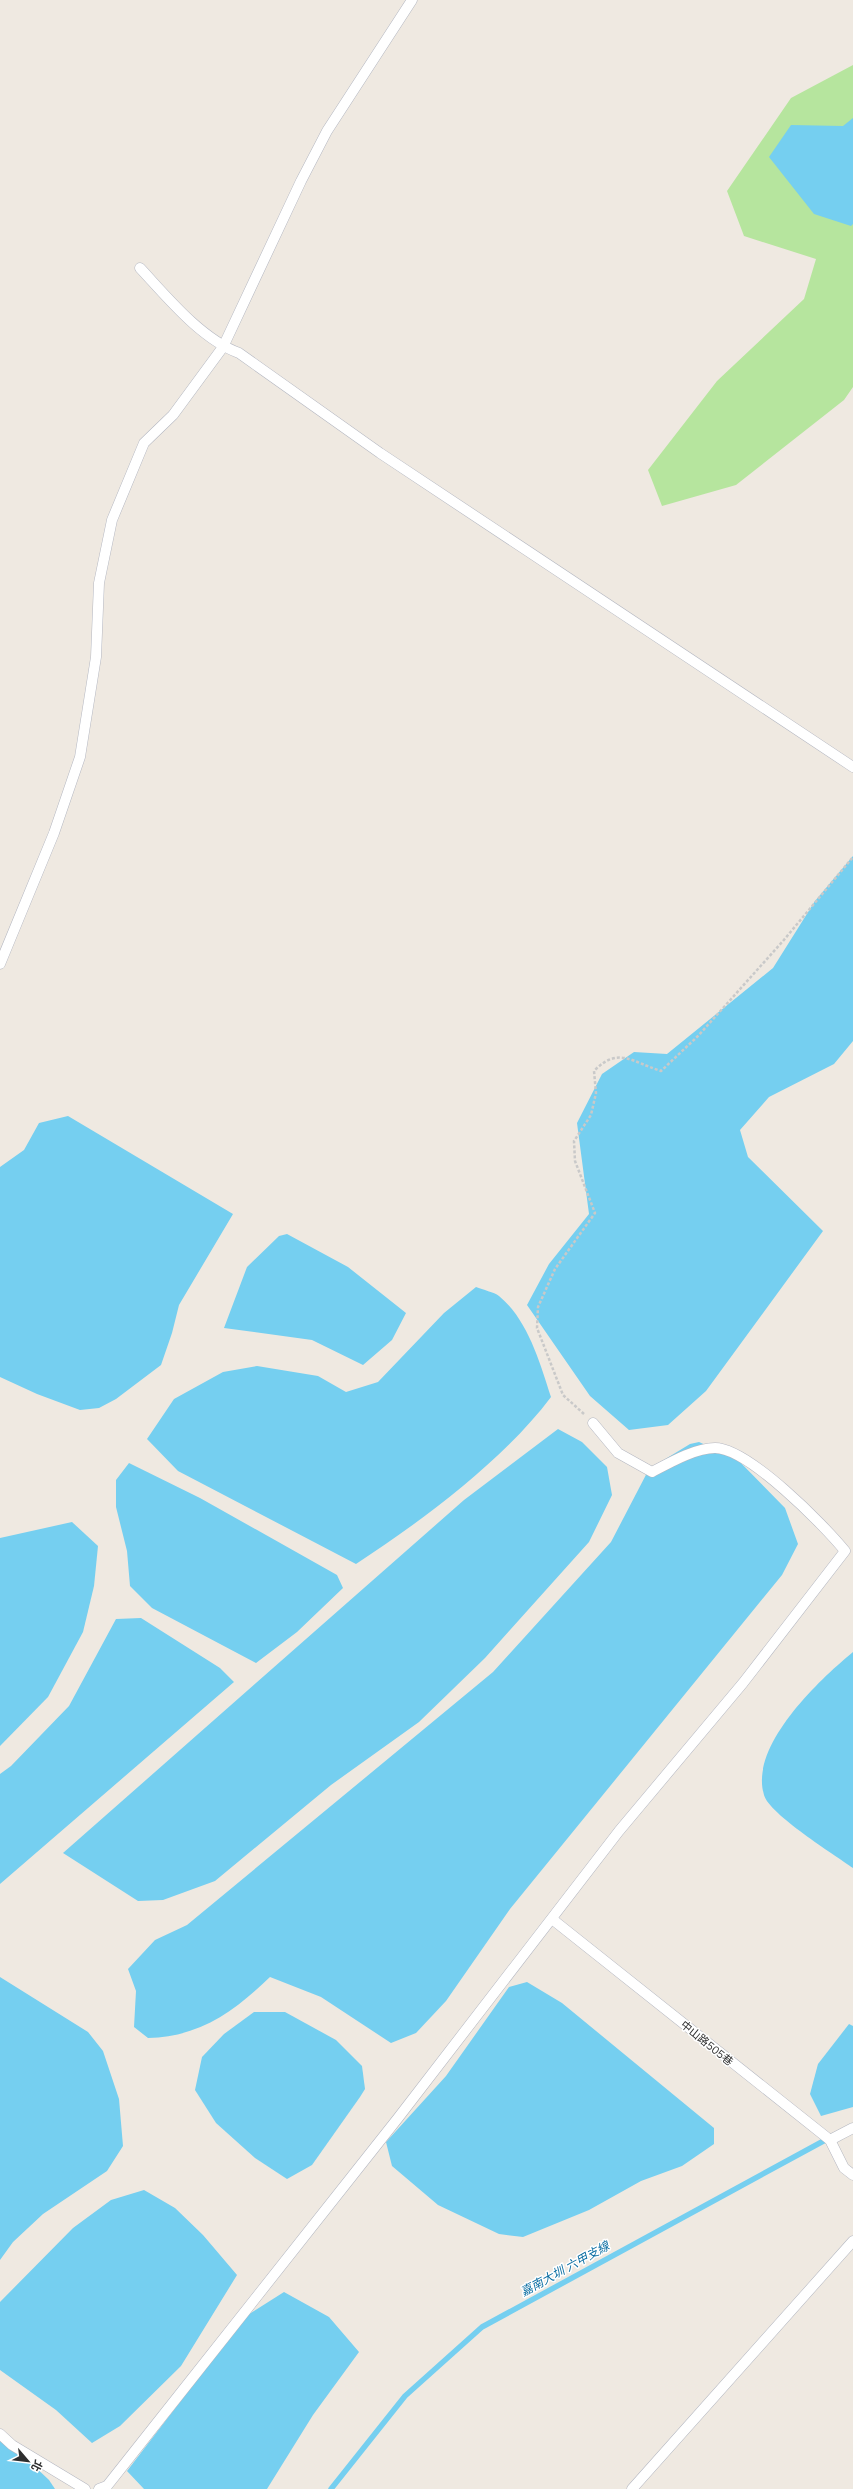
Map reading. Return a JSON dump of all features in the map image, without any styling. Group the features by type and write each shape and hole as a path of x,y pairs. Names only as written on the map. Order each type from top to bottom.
{"lane":[{"path":"0,964 54,833 80,757 96,657 98,583 112,520 144,443 173,416 223,347 301,181 328,131 412,0"},
{"path":"140,268 181,311 223,347 239,353 380,453 853,767"},
{"path":"99,2489 106,2486 393,2125 619,1831 743,1683 845,1551 827,1530 778,1485 742,1458 715,1448 687,1455 652,1472 618,1453 593,1423"},
{"name":"中山路505巷","path":"552,1919 830,2140 844,2168 853,2174"},
{"path":"830,2140 853,2128"},
{"path":"632,2489 853,2240"},
{"path":"0,2434 12,2445 80,2488"}],"path":[{"path":"593,1423 563,1395 537,1328 538,1307 555,1269 595,1214 575,1161 574,1141 591,1115 596,1093 594,1071 604,1060 619,1056 661,1071 698,1036 782,941 853,857"}],"green space":[{"path":"853,65 853,387 844,400 736,485 662,506 648,470 717,381 804,299 816,259 744,236 727,191 791,98"}],"water":[{"path":"853,118 853,224 851,226 814,214 769,157 791,125 843,126"},
{"path":"853,856 853,1041 834,1064 769,1097 740,1130 748,1157 823,1231 706,1391 668,1425 629,1430 590,1396 527,1305 549,1264 589,1214 577,1123 602,1074 634,1052 667,1054 773,968 815,901"},
{"path":"68,1116 233,1214 179,1305 172,1333 161,1365 116,1399 99,1408 80,1410 37,1394 0,1377 0,1167 24,1150 39,1123"},
{"path":"287,1234 348,1267 406,1313 392,1340 363,1365 312,1340 224,1328 247,1267 279,1236"},
{"path":"476,1287 499,1296 518,1317 532,1343 551,1397 532,1421 510,1444 461,1488 382,1547 356,1564 178,1471 147,1439 174,1399 223,1372 257,1366 318,1376 346,1392 378,1382 444,1313"},
{"path":"558,1429 582,1442 607,1467 612,1495 589,1542 485,1658 419,1722 331,1785 215,1881 163,1900 138,1901 63,1853 464,1500"},
{"path":"699,1442 737,1459 785,1508 798,1544 782,1575 510,1909 446,2001 416,2033 391,2043 321,1997 270,1977 257,1990 229,2011 215,2020 184,2033 166,2037 148,2038 134,2027 136,1991 128,1969 155,1940 187,1925 493,1672 611,1542 649,1469 690,1444"},
{"path":"129,1463 200,1498 337,1575 343,1588 297,1632 256,1663 152,1608 130,1586 127,1551 116,1507 116,1480"},
{"path":"72,1522 98,1546 94,1586 83,1632 48,1697 0,1746 0,1538"},
{"path":"141,1618 220,1668 234,1682 0,1884 0,1774 11,1766 69,1706 116,1619"},
{"path":"853,1652 853,1868 777,1813 764,1795 762,1776 767,1756 777,1736 790,1716 823,1679"},
{"path":"0,1977 88,2032 103,2051 119,2099 123,2146 107,2171 43,2214 13,2242 0,2260"},
{"path":"527,1982 562,2003 714,2128 714,2144 682,2166 641,2181 589,2210 523,2237 499,2234 438,2205 392,2166 386,2142 446,2076 509,1987"},
{"path":"254,2012 285,2012 336,2040 362,2066 365,2089 360,2097 312,2165 287,2179 255,2158 216,2123 195,2090 202,2057 224,2034"},
{"path":"849,2024 853,2026 853,2107 821,2116 810,2094 818,2064"},
{"path":"144,2190 175,2208 203,2235 237,2275 181,2366 120,2426 92,2443 56,2410 0,2370 0,2302 73,2228 111,2200"},
{"path":"284,2292 329,2317 359,2352 313,2415 267,2489 144,2489 127,2471 246,2316"},
{"path":"0,2434 49,2480 55,2489 0,2489"}],"waterway":[{"name":"嘉南大圳 六甲支線","path":"331,2489 405,2396 482,2327 829,2138"}]}
